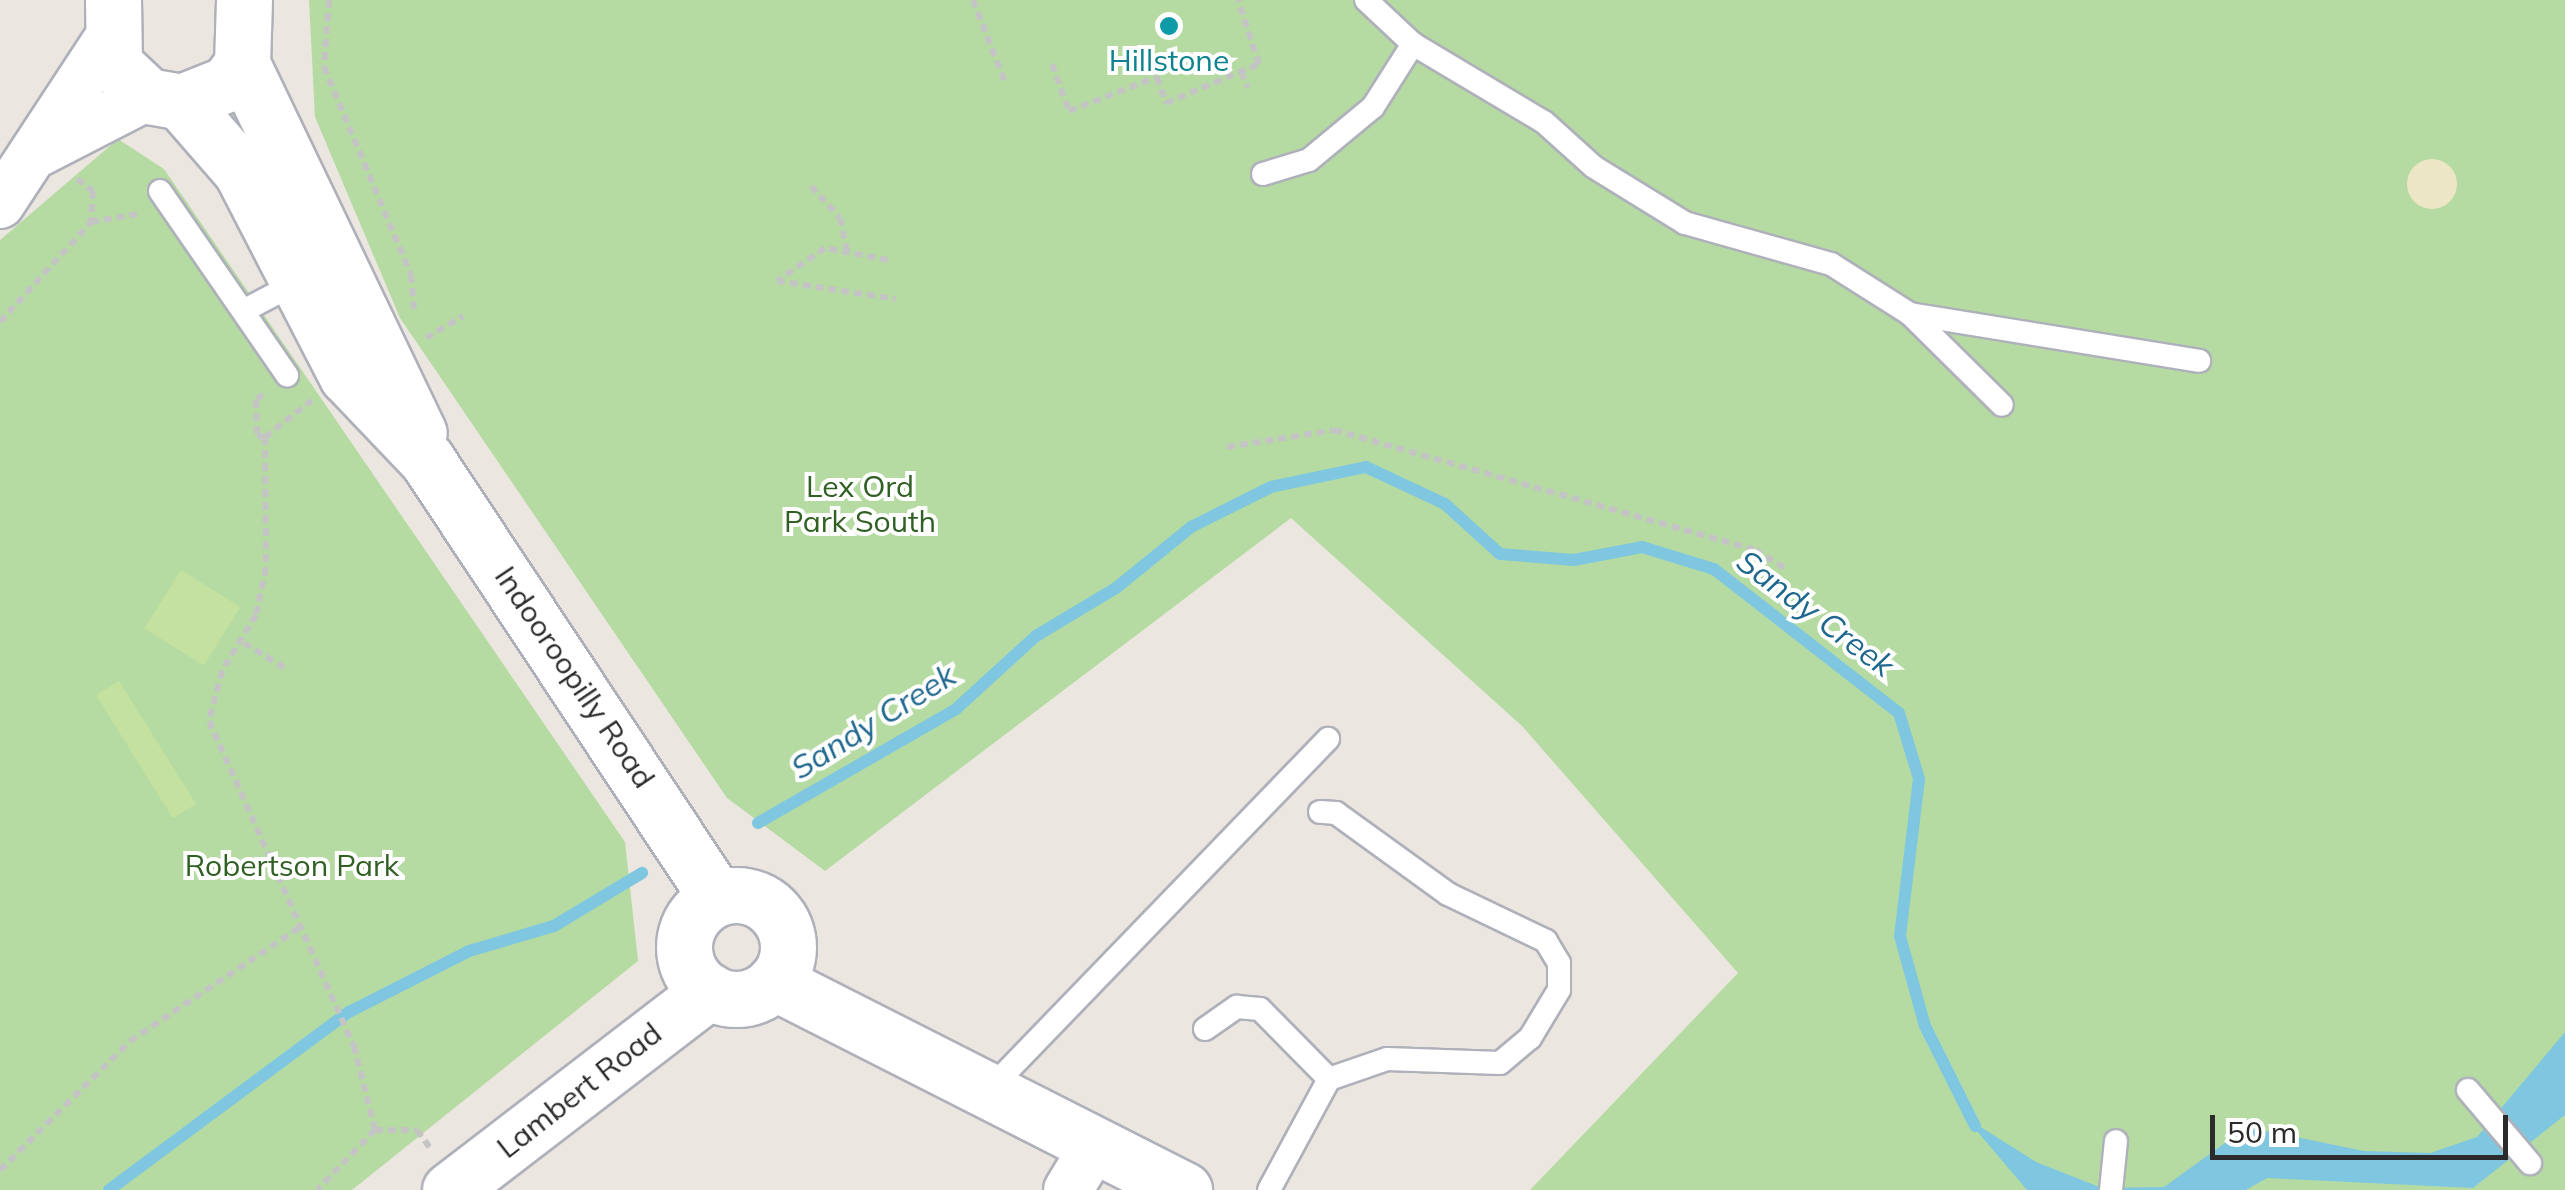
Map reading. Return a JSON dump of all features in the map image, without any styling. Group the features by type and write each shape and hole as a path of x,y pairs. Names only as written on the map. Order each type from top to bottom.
{"main road":[{"path":"164,99 227,84 242,64 246,1"},
{"name":"Indooroopilly Road","path":"110,21 114,64 164,99 241,171 408,401 427,460 717,898"},
{"name":"Indooroopilly Road","path":"242,64 317,272"},
{"path":"751,896 780,917 788,950 774,982 736,999 709,991 688,966 686,934 717,898 751,896"},
{"path":"774,982 984,1095 1081,1169 1184,1190"},
{"name":"Lambert Road","path":"443,1174 709,991"}],"street":[{"path":"52,161 110,21"},
{"path":"0,204 52,161 164,99"}],"lane":[{"path":"1366,0 1413,44 1544,122 1594,167 1685,222 1831,264 1910,314 2002,405"},
{"path":"1263,174 1309,160 1373,107 1413,44"},
{"path":"164,196 287,375"},
{"path":"245,310 317,272"},
{"path":"1910,314 2200,361"},
{"path":"984,1095 1328,739"},
{"path":"1269,1190 1329,1079 1387,1059 1500,1062 1548,1014 1559,963 1521,924 1448,894 1336,813 1320,812"},
{"path":"1204,1030 1237,1007 1260,1009 1329,1079"},
{"path":"2468,1090 2530,1163"},
{"path":"2111,1184 2116,1141"}],"path":[{"path":"329,0 324,67 412,275 412,321"},
{"path":"973,0 1006,82"},
{"path":"1052,64 1070,110 1156,77 1166,103 1259,64 1238,0"},
{"path":"1242,72 1248,88"},
{"path":"0,322 90,222 92,191 52,161"},
{"path":"811,186 840,218 847,252"},
{"path":"90,222 127,220 164,196"},
{"path":"888,260 825,248 777,281 896,300"},
{"path":"413,346 463,316"},
{"path":"256,400 257,436 265,437 323,390"},
{"path":"1226,446 1334,430 1755,550 1785,568"},
{"path":"265,437 266,568 244,643 222,671 209,721 354,1046 375,1130"},
{"path":"244,643 288,670"},
{"path":"0,1170 130,1041 303,925"},
{"path":"317,1190 375,1130 417,1130 443,1174"}],"green space":[{"name":"Lex Ord Park South","path":"309,0 2565,0 2565,1190 1530,1190 1738,973 1522,726 1291,518 825,871 727,798 400,318 315,117"},
{"name":"Robertson Park","path":"118,139 164,169 625,842 638,961 352,1190 0,1190 0,240"},
{"path":"181,570 240,607 204,666 144,629"},
{"path":"119,681 196,804 173,818 96,695"}],"sand":[{"path":"2432,159 2449,167 2457,184 2449,201 2432,209 2415,201 2407,184 2415,167"}],"water":[{"path":"2565,1032 2565,1115 2473,1188 2267,1178 2246,1190 2027,1190 1965,1117 2036,1162 2102,1188 2164,1187 2247,1127 2364,1151 2430,1153 2477,1137"}],"waterway":[{"name":"Sandy Creek","path":"758,823 956,709 1036,636 1116,588 1191,527 1271,487 1366,467 1445,504 1500,554 1574,560 1642,547 1714,569 1899,713 1919,779 1900,936 1925,1026 1975,1126"},
{"name":"Sandy Creek","path":"109,1190 349,1012 469,951 554,926 642,873"}],"place":[{"name":"Hillstone","path":"1169,26"}]}
